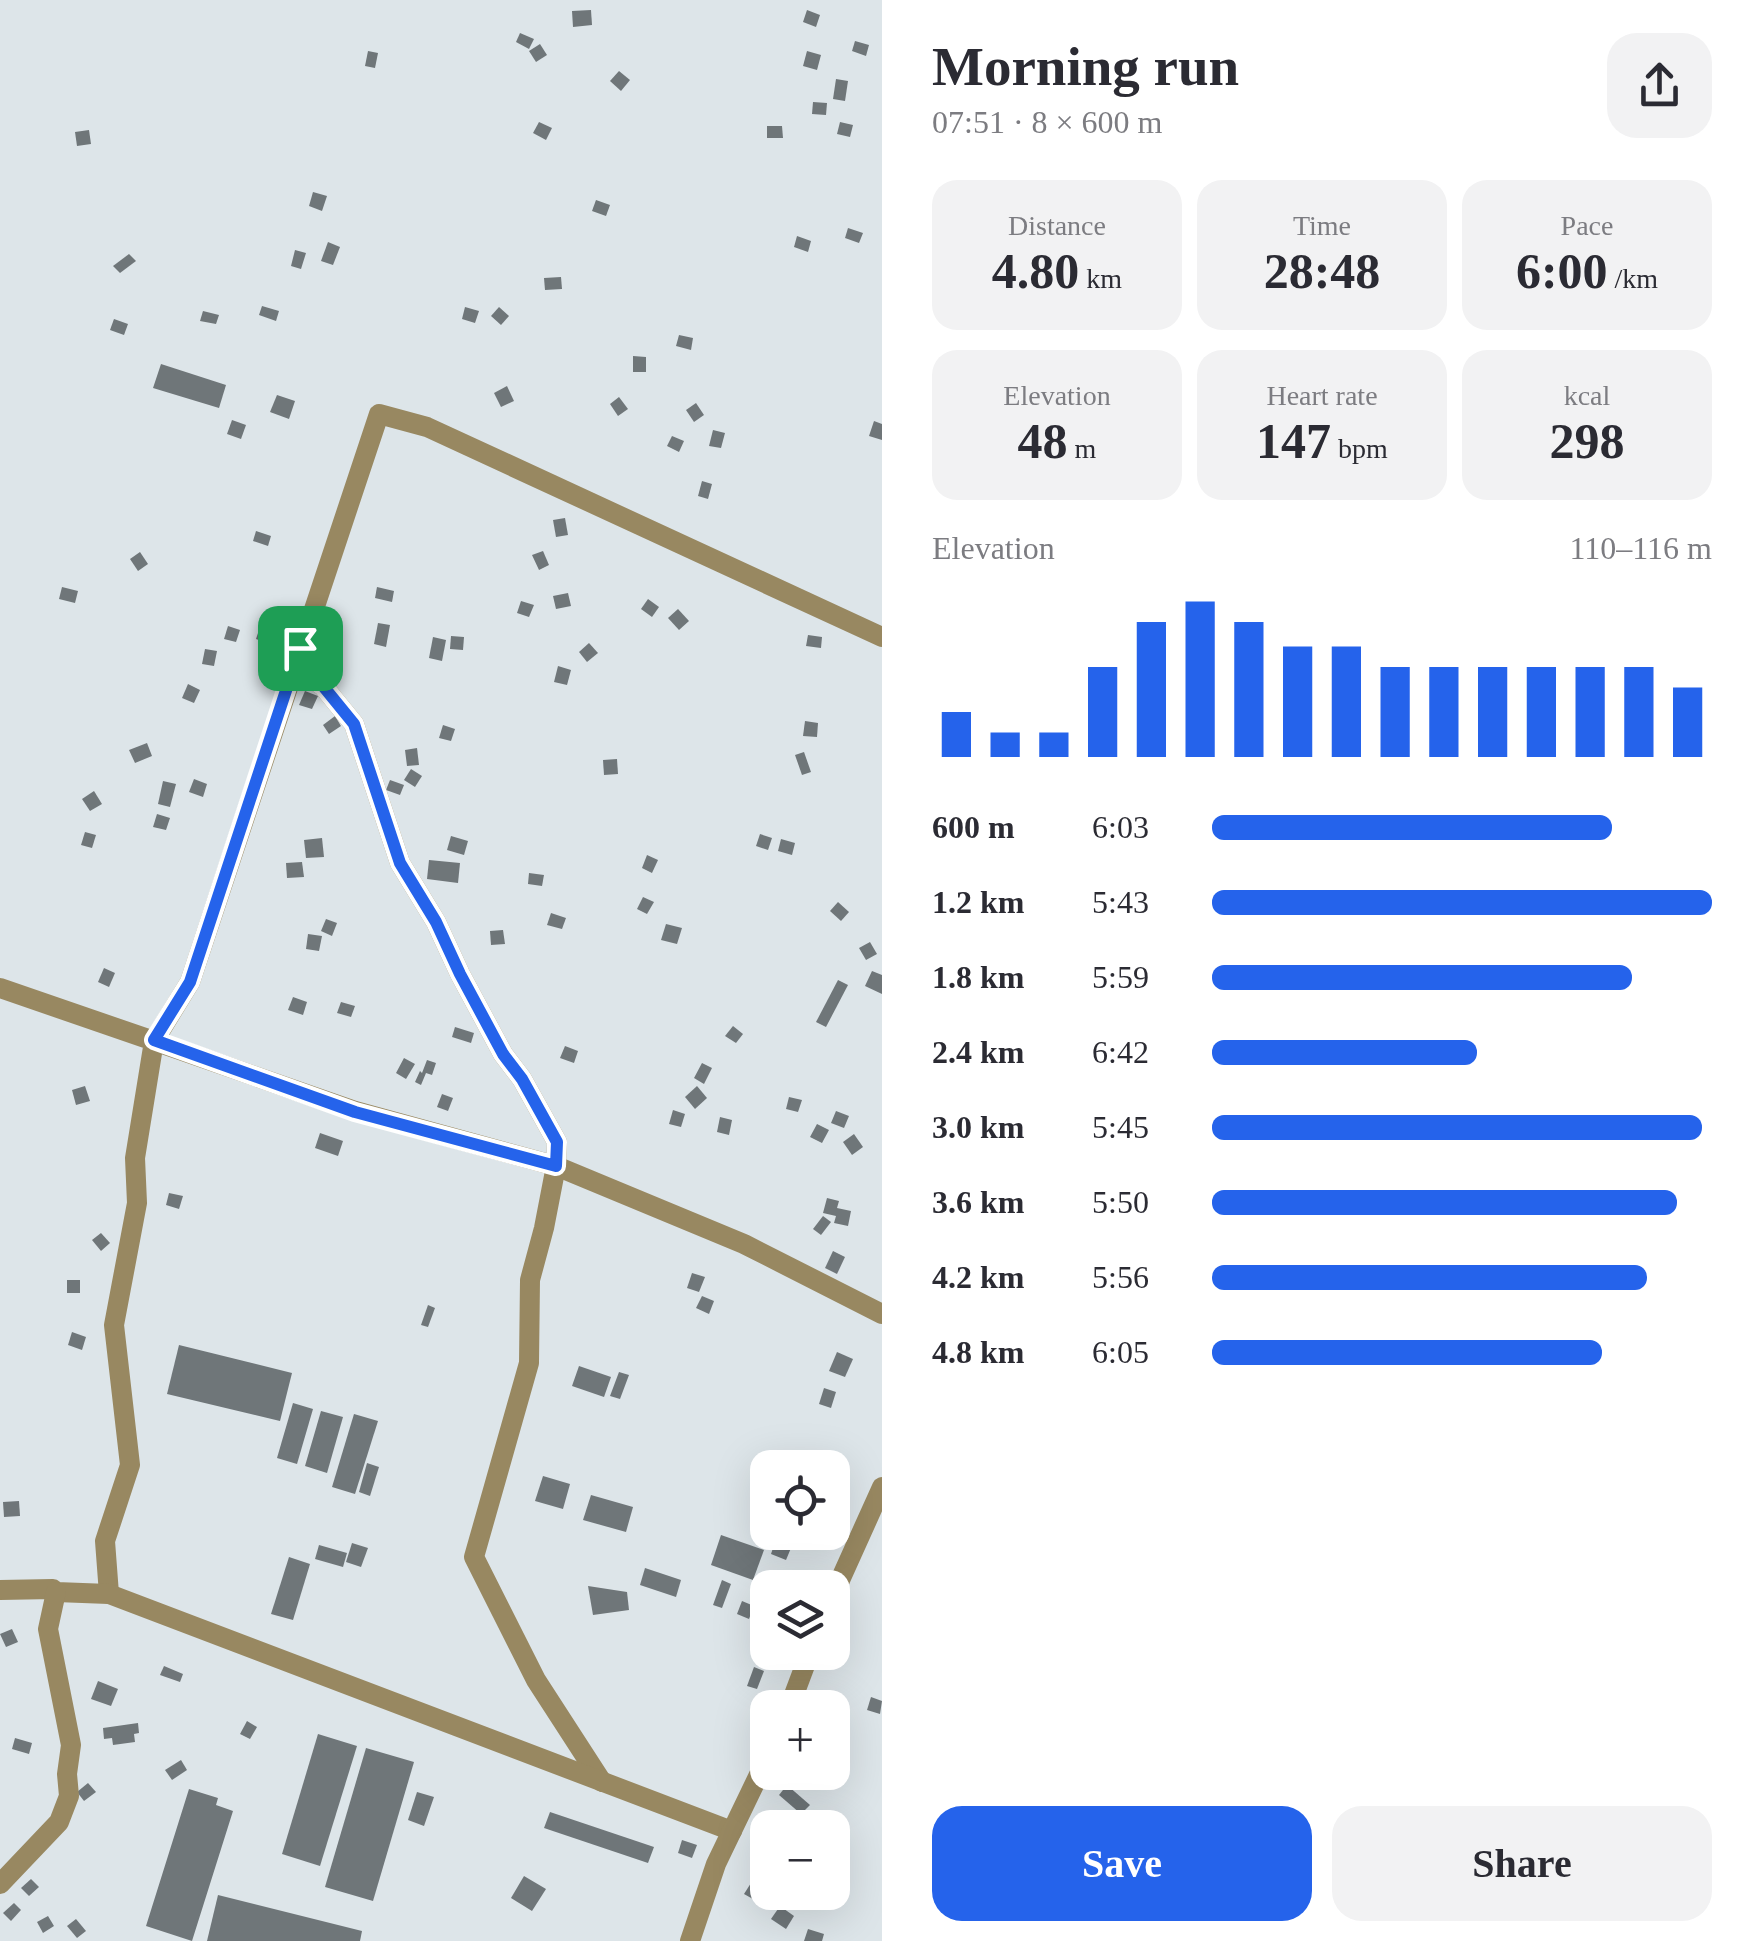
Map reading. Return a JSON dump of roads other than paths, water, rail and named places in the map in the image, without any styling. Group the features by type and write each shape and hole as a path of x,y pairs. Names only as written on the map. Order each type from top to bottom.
{"street":[{"path":"109,1594 105,1541 130,1466 114,1324 137,1202 135,1158 154,1040 190,982 379,414 427,428 882,637"},
{"path":"300,648 310,677 323,686 354,724 400,863 436,922 503,1054 522,1079 557,1142 544,1228 530,1280 529,1363 474,1557 536,1680 602,1782"},
{"path":"0,988 355,1112 556,1166 744,1244 882,1314"},
{"path":"844,1570 882,1486"},
{"path":"0,1590 109,1594 732,1831"},
{"path":"0,1884 59,1822 69,1796 71,1745 48,1629 56,1592"},
{"path":"690,1941 716,1864 752,1790"}]}
